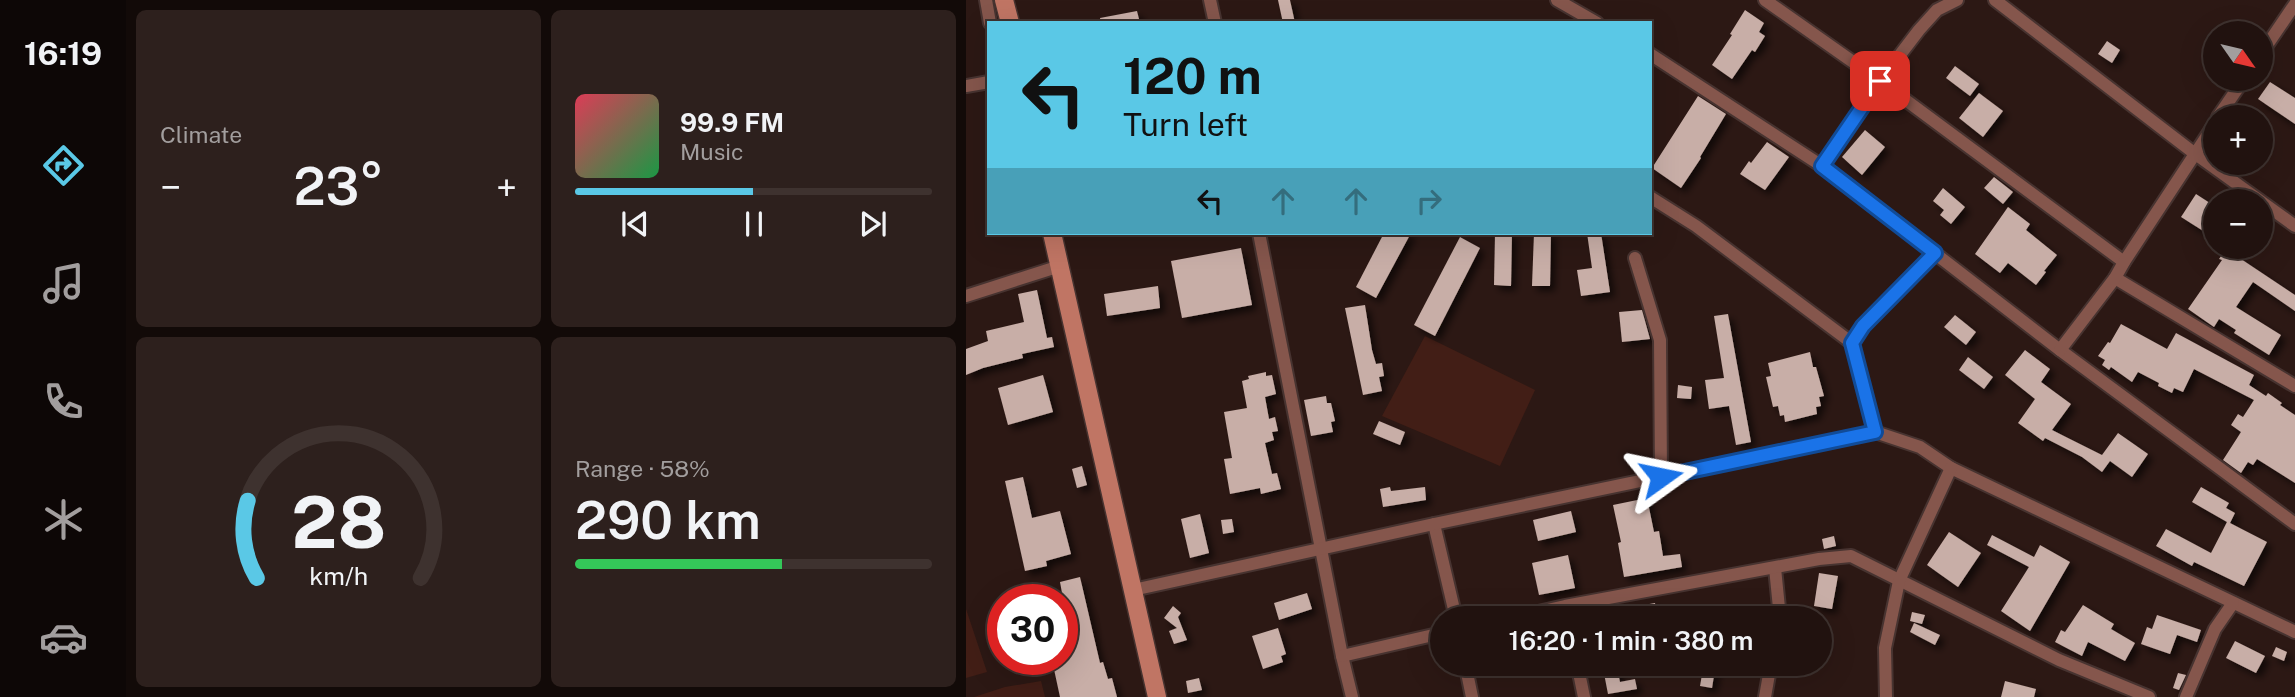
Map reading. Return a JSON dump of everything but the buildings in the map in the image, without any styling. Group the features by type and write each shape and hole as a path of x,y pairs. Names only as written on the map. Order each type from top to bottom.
{"street":[{"path":"986,0 990,21"},
{"path":"1004,0 1009,21"},
{"path":"1210,0 1215,21"},
{"path":"1557,0 1594,21"},
{"path":"1765,0 1880,81 2124,262"},
{"path":"1822,166 1880,81 1919,30 1937,10 1957,0"},
{"path":"1995,0 2194,153 2295,226"},
{"path":"2273,36 2295,4"},
{"path":"1652,55 1822,166 2060,350 2295,524"},
{"path":"966,86 987,82"},
{"path":"2060,350 2115,278 2203,140"},
{"path":"1652,198 1696,226 1852,343 1875,432"},
{"path":"1052,235 1157,697"},
{"path":"1259,235 1352,697"},
{"path":"1852,343 1863,326 1935,253"},
{"path":"1635,258 1660,340 1661,477"},
{"path":"966,296 1060,266"},
{"path":"2115,278 2295,386"},
{"path":"1133,590 1875,432 1920,447 1951,468 2295,632"},
{"path":"1886,697 1885,648 1899,581 1951,468"},
{"path":"1434,524 1453,606"},
{"path":"1595,606 1819,559 1851,555 2059,660 2149,697"},
{"path":"1775,568 1779,606"},
{"path":"2186,697 2215,629 2233,603"},
{"path":"1342,656 1430,637"},
{"path":"1468,676 1472,697"},
{"path":"1580,676 1584,697"},
{"path":"1765,697 1769,676"}],"shaded area":[{"path":"1425,336 1535,390 1500,466 1382,416"},
{"path":"966,609 987,672 966,678"},
{"path":"1041,681 1045,697 974,697 1005,687"}],"route":[{"path":"1661,477 1875,432 1852,343 1863,326 1935,253 1822,166 1880,81"}]}
